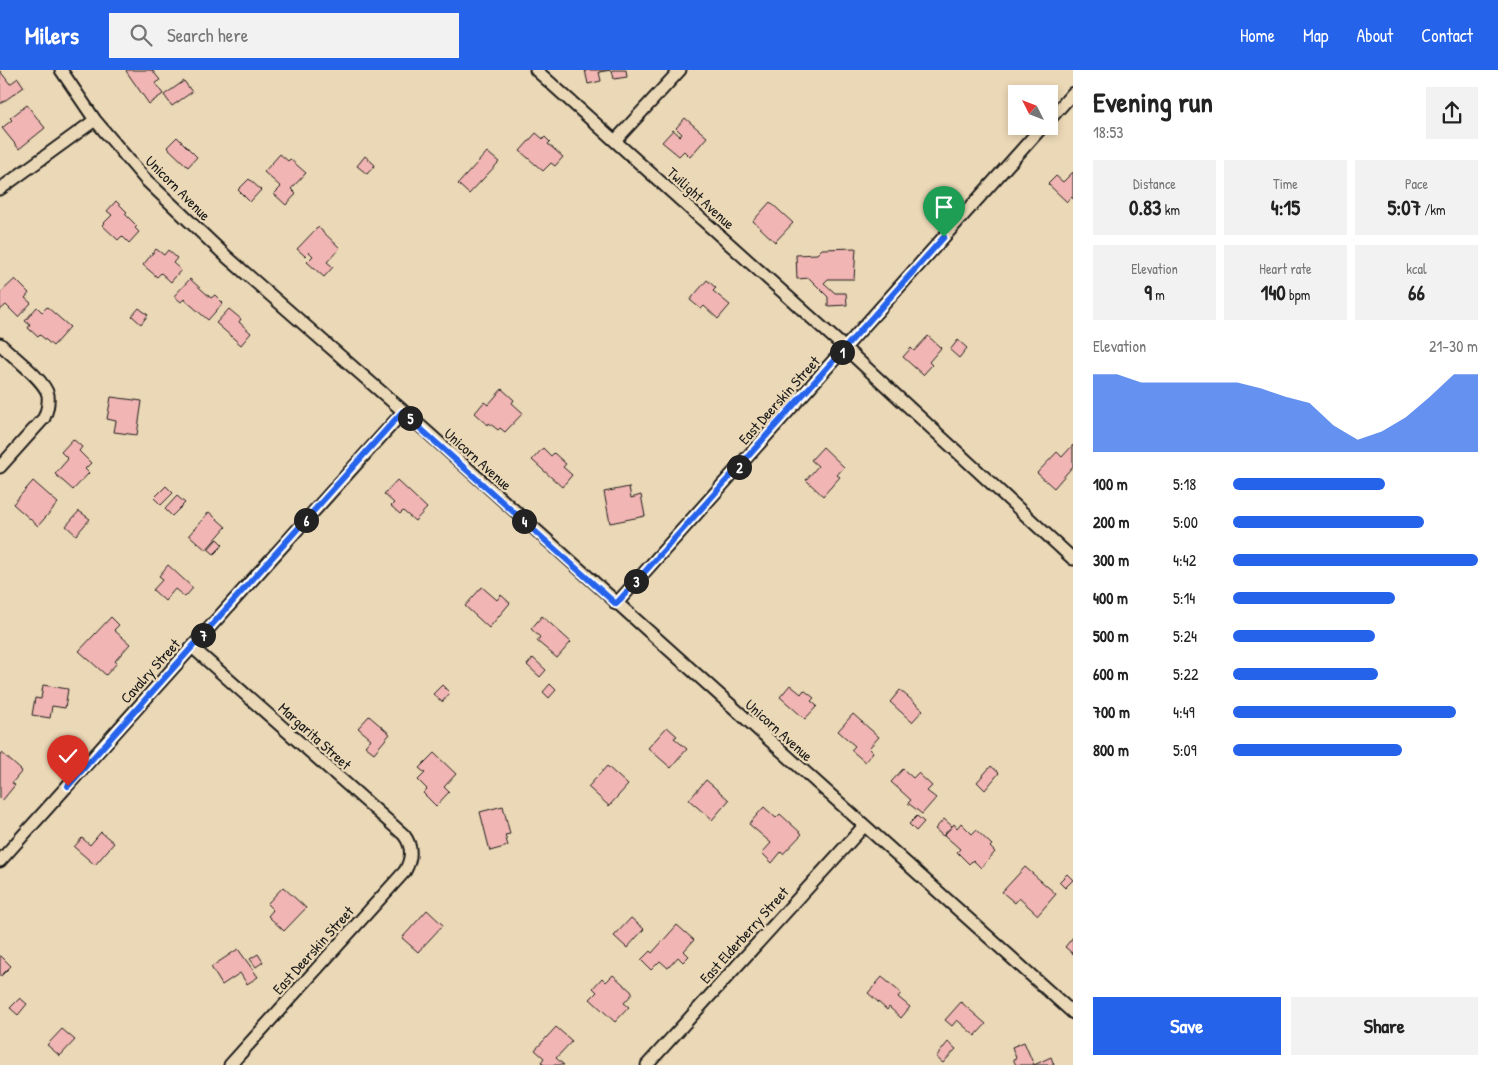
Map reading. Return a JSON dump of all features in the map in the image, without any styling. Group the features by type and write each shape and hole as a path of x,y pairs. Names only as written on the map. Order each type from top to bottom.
{"street":[{"name":"Unicorn Avenue","path":"61,70 95,120 145,179 220,250 1073,1013"},
{"name":"Twilight Avenue","path":"536,70 845,348 1073,560"},
{"path":"616,141 680,70"},
{"path":"1058,110 1073,93"},
{"path":"0,189 95,120"},
{"name":"East Deerskin Street","path":"616,604 1036,135"},
{"path":"0,344 39,380 48,395 48,409 44,418 0,467"},
{"name":"Cavalry Street","path":"0,861 402,412"},
{"name":"Margarita Street","path":"192,647 404,835 409,841 411,851"},
{"name":"East Elderberry Street","path":"649,1064 864,826"},
{"name":"East Deerskin Street","path":"230,1065 404,871 410,861 411,851"}],"building":[{"path":"127,70 152,70 160,80 155,83 163,94 149,104"},
{"path":"585,70 611,70 599,72 601,81 588,84"},
{"path":"612,70 626,70 627,77 614,79"},
{"path":"0,71 10,84 18,78 24,87 0,104"},
{"path":"184,81 192,92 172,106 164,95"},
{"path":"27,105 45,128 19,149 2,128 12,120 10,118"},
{"path":"685,118 707,137 690,157 684,151 679,156 662,142 673,130 680,136 682,134 676,128"},
{"path":"536,133 543,139 545,137 550,142 548,144 563,157 555,166 551,163 543,171 520,151"},
{"path":"177,137 197,157 188,167 167,147"},
{"path":"487,152 499,162 469,194 458,184"},
{"path":"280,154 288,161 290,159 306,173 291,189 296,194 286,205 274,194 281,187 264,172"},
{"path":"365,156 375,165 367,174 357,166"},
{"path":"1073,172 1073,199 1071,197 1067,202 1048,184 1056,176 1063,182"},
{"path":"249,179 261,190 250,202 238,190"},
{"path":"116,201 127,212 125,214 137,226 135,228 139,232 129,243 122,236 118,240 102,225 112,215 107,211"},
{"path":"770,202 793,223 775,242 753,221"},
{"path":"318,227 340,248 327,262 333,267 324,277 307,262 313,256 309,252 305,256 297,249"},
{"path":"856,248 854,279 828,279 824,283 835,293 846,293 847,305 828,306 828,297 809,278 797,279 796,255 817,254 822,249"},
{"path":"156,249 164,255 168,250 177,258 173,263 181,270 171,282 161,273 157,277 143,265"},
{"path":"15,279 29,293 25,298 31,303 18,317 6,305 0,310 0,293"},
{"path":"190,279 211,298 215,295 223,303 208,320 184,299 181,302 174,296"},
{"path":"707,280 716,288 713,291 730,305 718,319 704,306 701,309 690,300"},
{"path":"37,307 42,312 47,307 70,327 53,346 40,335 38,337 28,328 30,325 25,321"},
{"path":"139,308 148,315 141,324 132,316"},
{"path":"229,309 241,319 239,322 251,333 241,345 216,323"},
{"path":"928,336 941,348 929,362 932,365 923,375 903,357 911,348 914,351"},
{"path":"958,340 967,348 959,358 950,350"},
{"path":"502,389 514,400 512,403 523,413 505,432 500,428 498,430 489,423 488,425 475,413 484,402 488,405"},
{"path":"111,397 142,401 137,435 114,432 116,421 107,419"},
{"path":"73,439 82,447 79,451 91,463 85,469 89,473 73,490 55,474 68,459 61,452"},
{"path":"1073,445 1073,466 1054,488 1037,473 1057,452 1062,457"},
{"path":"823,447 844,467 837,475 840,477 823,496 806,480 818,466 811,460"},
{"path":"543,448 551,456 554,453 566,464 563,467 572,475 562,487 532,460"},
{"path":"397,480 427,508 415,521 403,511 400,514 391,506 394,503 384,494"},
{"path":"33,481 58,503 38,526 13,504"},
{"path":"166,486 173,493 161,505 154,498"},
{"path":"629,487 631,498 641,495 645,516 610,523 604,492"},
{"path":"177,496 185,503 172,516 165,509"},
{"path":"79,511 90,519 76,535 66,526"},
{"path":"209,512 226,527 206,550 189,535"},
{"path":"217,539 223,545 214,554 208,549"},
{"path":"168,565 193,588 185,597 175,589 165,601 153,590 163,579 159,576"},
{"path":"482,587 497,600 501,595 510,603 489,628 465,606"},
{"path":"542,616 571,642 557,658 537,641 540,637 531,629"},
{"path":"111,617 119,625 114,630 130,644 106,675 79,651"},
{"path":"533,658 546,670 540,677 527,665"},
{"path":"550,684 556,690 549,698 543,692"},
{"path":"43,685 68,689 65,708 52,706 50,718 32,715 35,698 41,699"},
{"path":"442,685 450,693 442,702 433,694"},
{"path":"790,685 801,694 804,690 814,698 811,701 817,706 805,719 780,697"},
{"path":"900,690 923,710 912,722 890,702"},
{"path":"853,714 879,737 869,748 873,752 865,762 851,750 855,746 838,731"},
{"path":"369,716 390,734 374,753 365,746 371,739 358,728"},
{"path":"667,727 677,736 674,738 687,749 671,768 648,748"},
{"path":"2,753 22,771 12,783 15,785 2,801 0,799 0,755"},
{"path":"434,753 456,774 444,787 449,792 436,806 423,793 427,789 418,780 425,773 419,768"},
{"path":"607,766 628,785 609,806 588,787"},
{"path":"991,766 999,773 985,790 977,782"},
{"path":"903,769 913,778 918,773 932,786 927,791 936,798 922,814 908,803 911,800 891,782"},
{"path":"706,780 729,800 712,820 689,800"},
{"path":"503,806 510,834 505,835 508,846 490,851 480,812"},
{"path":"764,807 776,818 780,814 802,834 783,854 781,852 772,863 762,853 771,843 749,824"},
{"path":"917,816 924,822 916,831 909,824"},
{"path":"944,819 952,826 943,836 935,829"},
{"path":"961,823 972,834 976,830 992,845 990,847 995,852 981,868 973,860 969,864 957,852 960,849 944,835 954,824 957,828"},
{"path":"101,832 114,843 95,865 74,847 82,838 90,845"},
{"path":"1025,867 1056,894 1038,915 1019,898 1015,903 1002,892"},
{"path":"1067,874 1073,880 1065,888 1059,882"},
{"path":"283,887 306,908 284,931 268,916 273,910 267,904"},
{"path":"427,910 443,925 418,952 402,938"},
{"path":"631,918 644,929 627,948 614,936"},
{"path":"677,925 694,940 684,951 689,956 683,962 678,957 668,968 660,961 651,970 641,960 650,951 652,953"},
{"path":"1073,937 1073,954 1065,947"},
{"path":"238,949 258,977 247,984 240,973 222,985 211,967"},
{"path":"258,954 263,962 256,967 250,959"},
{"path":"0,955 11,966 0,977"},
{"path":"613,975 633,993 624,1003 629,1007 615,1022 590,999 597,992 593,988 602,978 606,982"},
{"path":"882,977 901,993 898,997 910,1007 901,1018 889,1007 887,1010 868,993"},
{"path":"20,998 27,1004 18,1015 10,1008"},
{"path":"961,1002 986,1024 975,1036 957,1020 952,1026 945,1020"},
{"path":"556,1027 572,1041 556,1058 564,1065 544,1065 541,1062 544,1058 535,1050"},
{"path":"62,1029 75,1040 60,1056 47,1045"},
{"path":"948,1042 956,1049 943,1063 936,1057"},
{"path":"1024,1042 1034,1065 1016,1065 1013,1059 1016,1058 1012,1047"},
{"path":"1051,1057 1054,1065 1034,1065"}],"route":[{"path":"68,786 402,412 426,431 616,604 944,237"}]}
